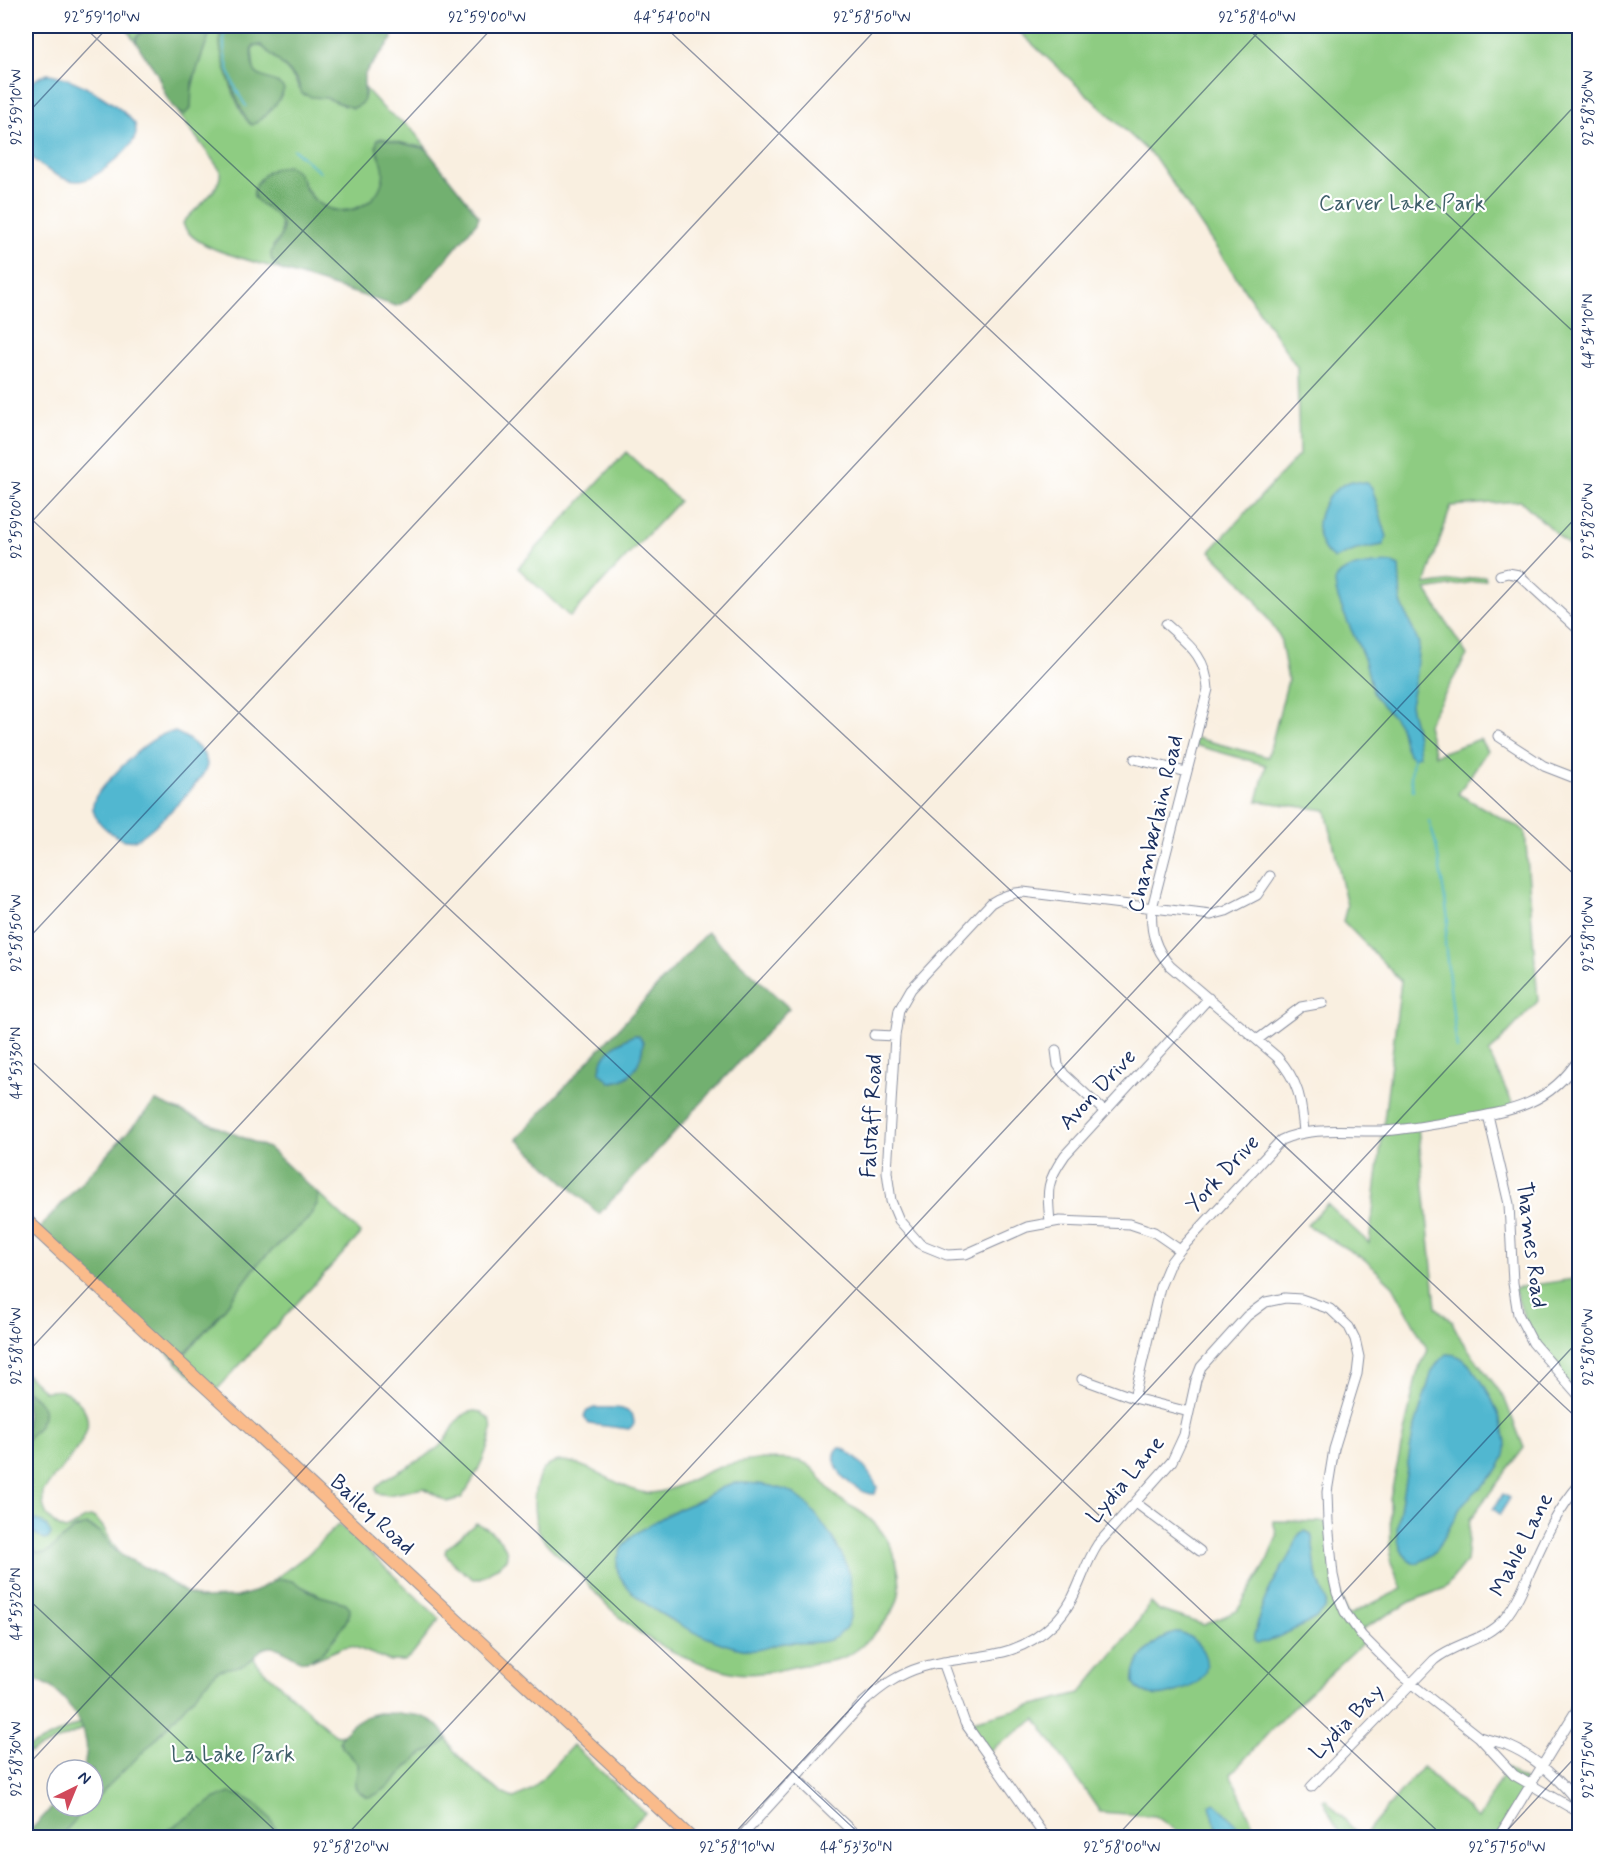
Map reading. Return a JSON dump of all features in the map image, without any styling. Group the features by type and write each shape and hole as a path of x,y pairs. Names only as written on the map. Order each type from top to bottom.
{"main road":[{"name":"Bailey Road","path":"26,1220 691,1838"}],"street":[{"path":"1500,575 1519,574 1580,631"},
{"name":"Chamberlain Road","path":"1166,624 1195,651 1207,675 1206,701 1152,908 1153,938 1170,966 1277,1057 1287,1069 1300,1096 1304,1132"},
{"path":"1498,736 1544,765 1580,780"},
{"path":"1135,759 1186,772"},
{"name":"Falstaff Road","path":"1180,1250 1154,1232 1130,1224 1072,1221 1050,1222 1027,1227 979,1250 955,1256 937,1253 920,1244 906,1230 894,1211 887,1178 895,1036 899,1010 911,989 991,903 1013,892 1211,915 1226,911 1257,895 1270,876"},
{"name":"Avon Drive","path":"1050,1222 1047,1191 1050,1178 1065,1155 1209,998"},
{"path":"1257,1040 1301,1007 1323,1003"},
{"path":"874,1035 895,1036"},
{"path":"1056,1050 1058,1065 1064,1074 1104,1111"},
{"name":"York Drive","path":"1134,1398 1161,1281 1170,1263 1281,1140 1304,1132 1405,1129 1521,1107 1537,1100 1564,1078 1580,1057"},
{"name":"Thames Road","path":"1488,1115 1509,1204 1513,1283 1518,1314 1533,1343 1580,1397"},
{"name":"Lydia Lane","path":"740,1838 864,1702 884,1685 908,1672 943,1662 1003,1653 1030,1642 1059,1618 1075,1596 1098,1544 1174,1458 1183,1439 1196,1380 1203,1364 1247,1316 1263,1304 1281,1298 1301,1299 1330,1309 1347,1325 1356,1343 1359,1365 1335,1444 1329,1474 1327,1515 1334,1579 1341,1603 1354,1626 1410,1684 1479,1737 1506,1768 1530,1785 1580,1813"},
{"path":"1082,1379 1134,1398 1189,1412"},
{"name":"Mahle Lane","path":"1410,1684 1439,1656 1486,1635 1507,1615 1518,1598 1555,1517 1580,1484"},
{"path":"1136,1503 1200,1551"},
{"path":"943,1662 965,1723 1046,1838"},
{"name":"Lydia Bay","path":"1311,1787 1410,1684"},
{"path":"1498,1838 1580,1704"},
{"name":"Lydia Lane","path":"1479,1737 1508,1746 1541,1767 1580,1806"},
{"path":"795,1778 859,1838"}],"green space":[{"path":"125,26 157,26 140,33 136,37 137,44"},
{"path":"182,26 201,28 209,35 192,83 191,108 184,115 169,102 156,72 136,40 149,28"},
{"path":"188,26 221,26 220,36 228,77 244,116 250,124 264,117 282,95 254,71 252,49 257,44 281,64 293,77 299,89 344,106 365,96 365,88 385,110 411,128 429,151 424,147 378,139 376,146 384,163 384,178 378,192 368,202 355,208 340,210 325,207 312,196 302,179 267,172 256,184 254,198 275,213 281,223 281,237 273,246 272,261 281,270 211,247 188,232 183,223 213,192 220,178 220,170 175,108 179,112 191,93 209,35 198,28"},
{"path":"221,26 333,26 339,32 348,26 391,26 392,39 366,72 364,100 353,108 326,98 302,94 297,80 288,70 261,45 254,45 251,55 256,72 280,84 284,89 271,110 252,125 237,100 224,63 220,42"},
{"name":"Carver Lake Park","path":"1013,26 1579,26 1579,555 1521,501 1451,506 1425,585 1485,576 1486,580 1426,590 1467,655 1427,725 1435,755 1480,739 1487,751 1458,794 1525,831 1538,1001 1489,1053 1515,1109 1418,1127 1436,1307 1452,1322 1462,1341 1504,1397 1524,1448 1470,1519 1466,1562 1445,1588 1412,1601 1359,1631 1366,1640 1284,1716 1231,1774 1254,1827 1283,1837 1186,1837 1155,1816 1100,1812 1036,1719 986,1753 965,1723 1080,1693 1132,1631 1151,1602 1159,1610 1204,1625 1237,1611 1265,1566 1277,1536 1273,1521 1328,1522 1332,1570 1347,1616 1402,1589 1391,1563 1390,1498 1417,1373 1428,1350 1393,1286 1364,1259 1307,1225 1327,1204 1369,1243 1401,981 1343,921 1347,906 1326,810 1257,801 1266,765 1194,745 1196,738 1268,757 1288,680 1280,637 1248,589 1210,551 1299,455 1297,367 1156,159"},
{"path":"381,138 426,149 479,216 477,222 450,255 415,294 396,306 281,270 274,263 271,252 280,239 282,226 274,213 254,195 260,180 269,171 288,166 300,176 311,197 322,205 341,211 359,207 374,196 381,185 384,171 376,146 377,141"},
{"path":"626,452 679,501 570,617 518,568"},
{"path":"707,932 789,1008 599,1214 517,1139","holes":["637,1035 643,1042 641,1056 635,1068 626,1077 613,1082 600,1068 602,1061 617,1044"]},
{"path":"156,1101 270,1149 318,1194 317,1204 308,1219 260,1261 221,1313 177,1362 37,1231"},
{"path":"319,1194 361,1234 212,1395 177,1363 221,1313 260,1261 308,1219 317,1204"},
{"path":"1579,1278 1579,1397 1533,1343 1514,1288"},
{"path":"26,1374 44,1391 61,1390 71,1395 81,1405 87,1416 87,1427 83,1439 43,1492 43,1505 47,1515 50,1520 65,1530 85,1518 93,1517 121,1554 90,1526 76,1528 46,1553 37,1553 26,1543 26,1441 41,1422 33,1396 26,1391"},
{"path":"26,1391 40,1403 43,1415 38,1427 26,1441"},
{"path":"474,1411 481,1412 490,1420 492,1427 487,1448 477,1471 461,1498 447,1502 424,1488 388,1495 377,1493 376,1488 382,1482 435,1450 446,1439 459,1419"},
{"path":"764,1459 794,1460 807,1464 835,1495 876,1525 894,1553 900,1585 897,1603 887,1620 871,1637 862,1646 844,1657 756,1674 731,1672 687,1658 667,1649 631,1627 559,1556 538,1529 534,1503 537,1483 548,1465 560,1461 574,1463 637,1491 650,1493 676,1487 723,1466"},
{"path":"476,1523 497,1537 507,1554 506,1559 499,1566 473,1579 454,1564 445,1553 446,1549"},
{"path":"339,1524 440,1619 413,1654 404,1661 390,1661 352,1646 344,1647 311,1661 333,1639 350,1613 314,1592 284,1580 276,1580 266,1586 307,1555"},
{"path":"87,1525 101,1533 111,1547 123,1556 199,1598 237,1597 254,1592 275,1580 283,1579 292,1581 317,1595 346,1603 350,1609 349,1615 324,1650 309,1660 303,1661 279,1648 269,1647 262,1649 243,1665 216,1672 155,1740 105,1789 105,1758 86,1758 87,1745 73,1710 57,1692 47,1685 26,1678 26,1543 37,1553 46,1553 74,1529"},
{"name":"La Lake Park","path":"26,1548 258,1651 254,1658 259,1666 335,1735 343,1734 340,1742 444,1743 447,1738 457,1754 476,1773 506,1795 514,1798 531,1790 573,1745 645,1813 620,1838 27,1837 45,1818 105,1818 105,1758 92,1758 92,1742 85,1728 29,1753 27,1748 82,1722"},
{"path":"378,1713 408,1714 426,1718 434,1722 447,1738 440,1745 417,1758 382,1791 368,1797 355,1786 358,1764 342,1747 340,1740 356,1722"},
{"path":"1422,1767 1478,1819 1506,1768 1530,1785 1498,1837 1362,1838"},
{"path":"230,1793 248,1799 261,1808 281,1837 153,1837 162,1834 216,1798"},
{"path":"1325,1799 1361,1837 1341,1837 1323,1800"},
{"path":"45,1815 45,1818 77,1818 60,1837 26,1837"}],"water":[{"path":"48,74 70,80 95,92 128,116 135,124 136,135 126,150 92,177 77,181 63,178 26,152 26,86"},
{"path":"1352,481 1367,483 1372,488 1387,537 1383,545 1356,550 1334,559 1325,550 1320,539 1319,516 1331,494"},
{"path":"1392,563 1399,566 1401,602 1419,644 1410,705 1419,756 1413,758 1405,747 1399,725 1373,692 1365,661 1335,585 1336,579 1346,570"},
{"path":"175,732 200,749 206,759 205,771 188,793 142,836 129,840 109,832 95,815 93,806 96,796 132,756 155,739 166,733"},
{"path":"634,1035 639,1036 643,1042 638,1063 630,1075 610,1082 600,1072 603,1058 616,1045"},
{"path":"1447,1354 1460,1357 1477,1374 1485,1387 1504,1431 1505,1455 1492,1476 1463,1504 1438,1547 1424,1560 1415,1563 1403,1553 1397,1528 1413,1433 1432,1371"},
{"path":"594,1408 625,1410 630,1413 634,1424 629,1429 589,1424 584,1416 587,1411"},
{"path":"838,1448 852,1455 867,1470 877,1487 875,1494 860,1490 844,1478 835,1463"},
{"path":"735,1483 775,1487 796,1495 817,1516 830,1535 847,1567 852,1596 851,1613 846,1627 834,1638 820,1642 780,1644 753,1650 734,1647 698,1634 660,1613 630,1590 619,1575 617,1562 619,1555 623,1546 633,1536 670,1514 722,1487"},
{"path":"1503,1494 1510,1498 1500,1514 1493,1509"},
{"path":"32,1520 46,1526 51,1534 48,1539 44,1540 30,1530 29,1525"},
{"path":"1304,1531 1310,1533 1312,1537 1316,1573 1326,1601 1325,1608 1316,1618 1306,1624 1267,1642 1256,1643 1254,1635 1262,1606 1297,1538"},
{"path":"1179,1632 1193,1640 1204,1652 1206,1667 1204,1675 1193,1685 1170,1694 1158,1696 1143,1692 1134,1683 1134,1674 1141,1658 1163,1638"},
{"path":"1215,1803 1246,1837 1219,1837 1210,1805"}],"waterway":[{"path":"226,26 225,56 231,78 246,106"},
{"path":"293,149 320,172"},
{"path":"1413,758 1411,776 1413,790"},
{"path":"1429,821 1436,844 1448,919 1445,943 1457,1049"}]}
